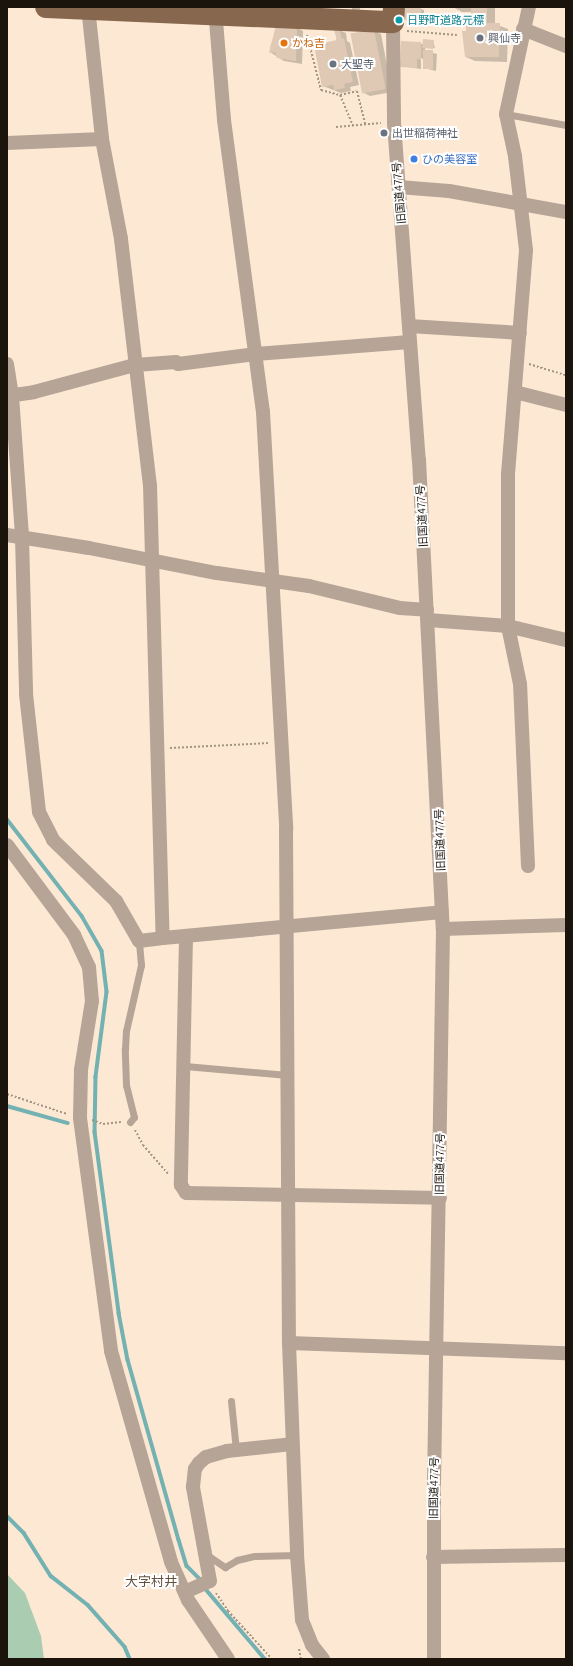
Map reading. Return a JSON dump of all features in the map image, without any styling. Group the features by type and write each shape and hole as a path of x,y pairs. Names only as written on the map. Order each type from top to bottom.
{"main road":[{"path":"46,7 215,10 398,20"}],"street":[{"path":"528,866 520,684 508,626 508,474 526,250 512,138 506,114 523,29 529,7"},
{"path":"88,8 102,139 121,239 150,485 156,749 163,938"},
{"path":"215,10 224,120 263,412 283,742 288,926 289,1343 297,1555 302,1620 312,1645 323,1659"},
{"name":"旧国道477号","path":"398,20 394,122 428,615 443,929 440,1198 433,1557 434,1659"},
{"path":"523,29 566,46"},
{"path":"7,143 102,139"},
{"path":"399,187 443,190 566,212"},
{"path":"409,326 520,333"},
{"path":"9,396 135,365 198,363 256,354 410,342"},
{"path":"7,364 22,537 26,694 39,812 53,840 116,900 139,941 442,912"},
{"path":"515,392 566,405"},
{"path":"7,535 89,548 152,562 274,580 327,590 428,615 508,626 566,640"},
{"path":"7,845 74,935 91,976 92,1001 81,1070 84,1118 111,1351 171,1562 188,1590 188,1600 228,1659"},
{"path":"443,929 566,925"},
{"path":"186,937 185,1066 181,1185 186,1193 440,1198"},
{"path":"289,1343 566,1353"},
{"path":"188,1590 209,1582 193,1487 195,1469 206,1457 236,1450 292,1444"},
{"path":"433,1557 566,1554"}],"lane":[{"path":"506,114 566,126"},
{"path":"130,1122 134,1117 126,1085 125,1050 126,1031 141,965 139,941"},
{"path":"185,1066 288,1075"},
{"path":"231,1401 236,1450"},
{"path":"205,1554 225,1567 237,1560 255,1556 297,1555"}],"path":[{"path":"398,20 457,35"},
{"path":"306,29 321,90 340,95 358,91 365,124"},
{"path":"340,95 353,125"},
{"path":"336,127 388,123"},
{"path":"518,361 566,375"},
{"path":"156,749 283,742"},
{"path":"7,1094 103,1124 130,1122 143,1145 157,1163 181,1185"},
{"path":"209,1582 228,1611 272,1659"}],"green space":[{"path":"7,1574 25,1593 41,1636 44,1659 7,1659"}],"building":[{"path":"402,7 421,7 421,19 402,19"},
{"name":"興仙寺","path":"471,7 487,7 487,23 500,23 499,57 465,57 462,31 466,31 466,20 471,20"},
{"name":"かね吉","path":"276,25 297,27 296,61 277,58 275,52 269,53"},
{"name":"大聖寺","path":"339,28 342,39 344,38 353,82 344,84 345,88 334,90 333,85 322,87 314,45 337,40 334,30"},
{"path":"374,29 386,89 362,93 350,34"},
{"path":"423,39 434,40 433,49 422,48"},
{"path":"401,41 421,42 421,59 417,59 417,68 400,67"},
{"path":"423,50 433,50 433,69 423,69"},
{"name":"出世稲荷神社","path":"388,128 388,135 380,137 379,131"}],"waterway":[{"path":"7,819 82,916 102,951 107,992 96,1077 95,1132 119,1313 128,1360 187,1566 202,1581"},
{"path":"7,1106 68,1123"},
{"path":"7,1516 24,1533 51,1576 88,1605 125,1647 130,1659"},
{"path":"204,1587 265,1659"}],"place":[{"name":"日野町道路元標","path":"399,20"},
{"name":"興仙寺","path":"480,38"},
{"name":"かね吉","path":"284,43"},
{"name":"大聖寺","path":"333,64"},
{"name":"出世稲荷神社","path":"384,133"},
{"name":"ひの美容室","path":"414,159"}],"district":[{"name":"大字村井","path":"151,1581"}]}
